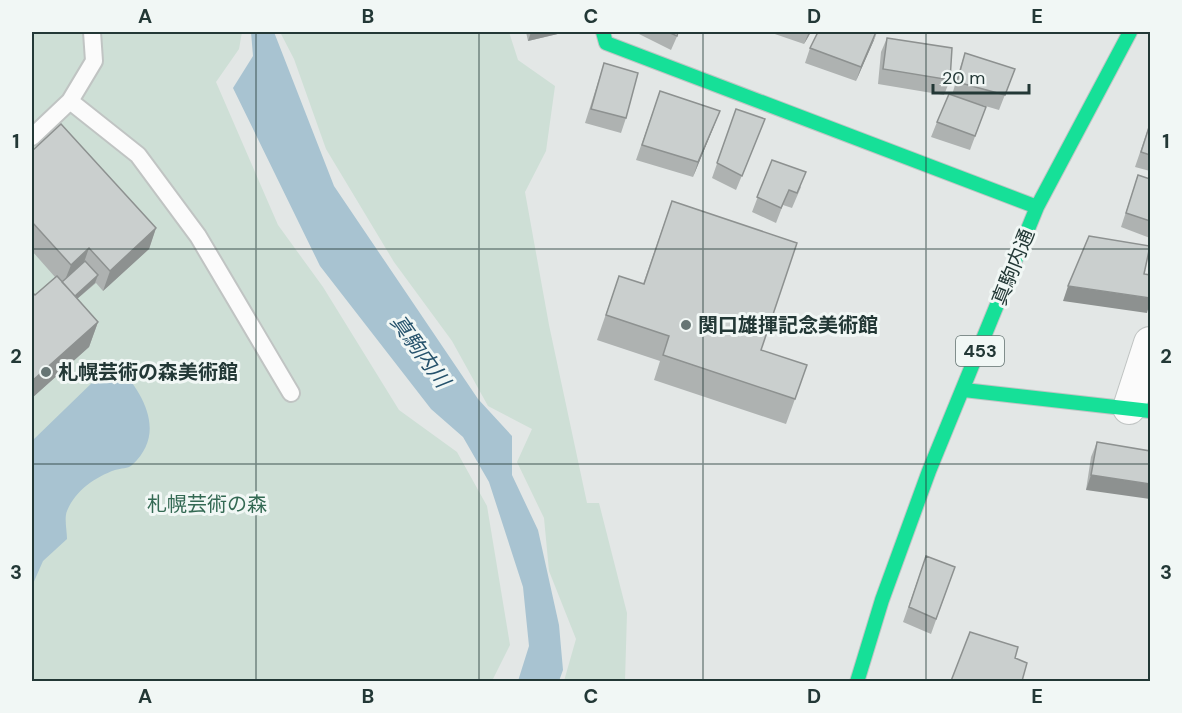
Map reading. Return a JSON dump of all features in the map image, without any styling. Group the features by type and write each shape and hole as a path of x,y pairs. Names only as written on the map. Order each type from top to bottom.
{"main road":[{"path":"603,32 606,43 1037,207"},
{"name":"真駒内通","path":"857,681 882,600 925,482 1037,207 1130,32"},
{"path":"964,390 1140,410"}],"street":[{"path":"1140,410 1150,343"}],"lane":[{"path":"32,137 70,100 94,61 92,32"},
{"path":"70,100 138,155 198,236 291,393"}],"green space":[{"name":"札幌芸術の森","path":"32,32 242,32 239,49 216,82 278,225 323,287 399,410 457,452 487,506 510,645 492,681 32,681"},
{"path":"280,32 509,32 518,60 555,86 546,151 525,192 549,325 587,503 599,503 627,613 625,681 564,681 576,639 549,571 544,518 517,462 532,429 488,406 452,341 394,262 326,149 294,59"}],"water":[{"name":"真駒内川","path":"251,32 274,32 334,186 478,399 512,436 512,475 538,530 559,625 563,670 559,681 518,681 529,646 523,587 489,482 463,437 431,409 320,266 233,88 253,56"},
{"path":"117,364 142,400 150,426 148,439 143,452 132,465 100,477 75,497 66,514 67,539 43,561 32,586 32,441 99,376"}],"building":[{"path":"818,32 876,32 861,67 810,48"},
{"path":"887,38 952,48 950,80 883,69"},
{"path":"965,53 1015,69 1005,95 957,82"},
{"path":"604,63 638,73 626,118 591,109"},
{"path":"660,91 720,111 698,162 642,145"},
{"path":"949,94 986,107 975,136 937,122"},
{"path":"736,109 765,119 742,176 717,163"},
{"path":"61,124 156,228 110,271 89,248 71,265 32,222 32,151"},
{"path":"1150,124 1150,155 1141,152"},
{"path":"772,160 806,172 797,193 789,190 781,208 757,197"},
{"path":"1138,175 1150,179 1150,221 1126,213"},
{"name":"関口雄揮記念美術館","path":"672,201 797,243 761,350 807,365 795,399 663,355 669,336 606,315 619,276 644,284"},
{"path":"1089,236 1150,246 1144,274 1150,275 1150,298 1068,286"},
{"path":"85,261 98,275 75,296 62,282"},
{"path":"57,276 98,322 32,381 32,292 35,295"},
{"path":"1097,442 1150,451 1150,484 1091,475"},
{"path":"926,556 955,567 936,619 909,607"},
{"path":"970,632 1018,647 1015,658 1027,663 1022,681 951,681"}],"traffic: fast":[{"path":"603,32 606,43 1037,207"},
{"path":"857,682 882,600 929,471 1037,207 1130,32"},
{"path":"964,390 1150,411"}],"place":[{"name":"関口雄揮記念美術館","path":"686,325"},
{"name":"札幌芸術の森美術館","path":"46,372"}]}
